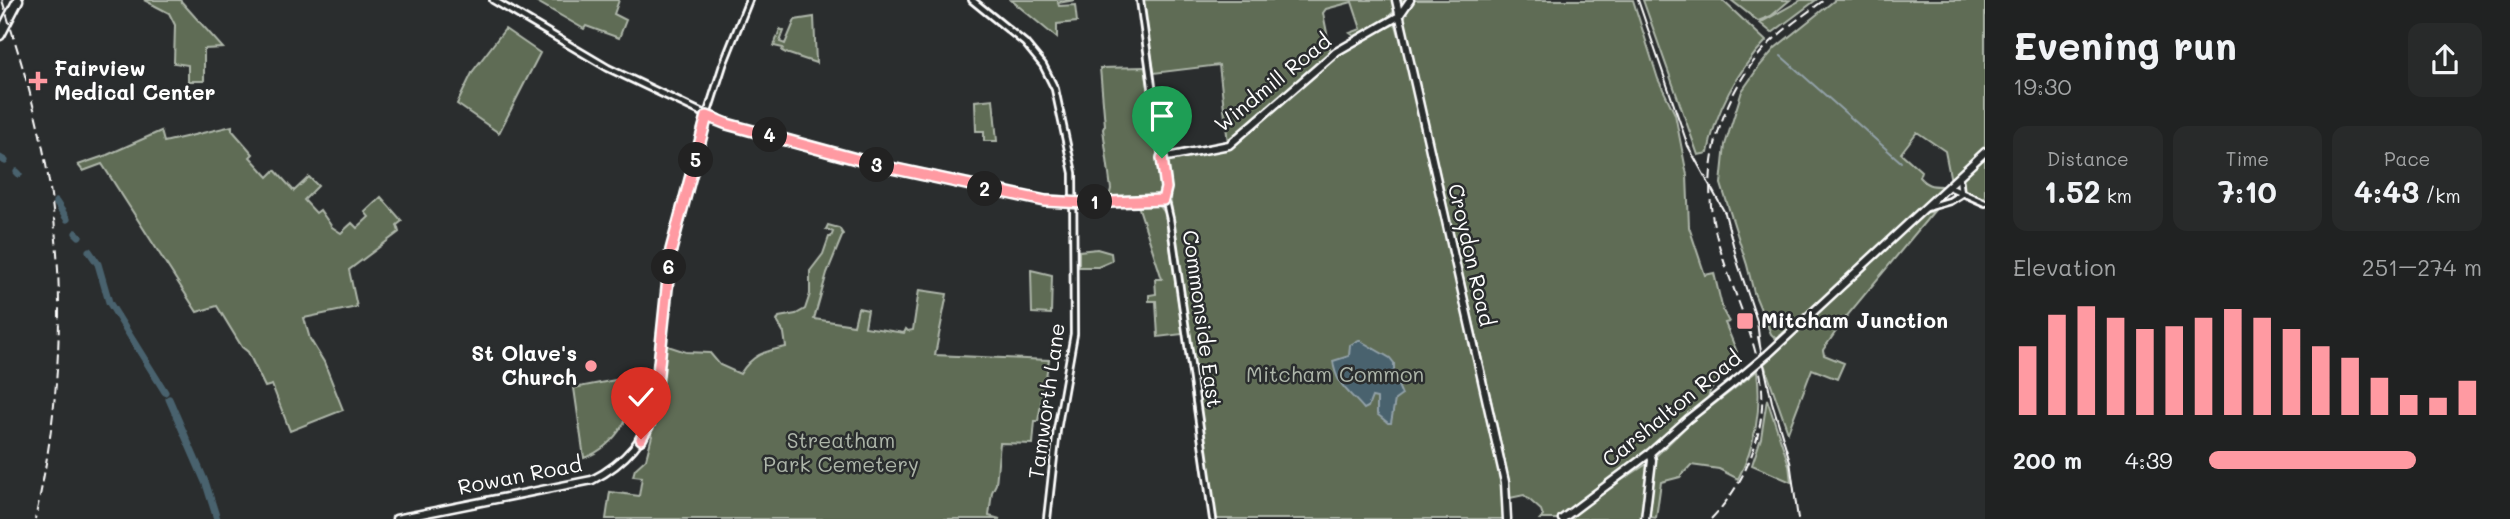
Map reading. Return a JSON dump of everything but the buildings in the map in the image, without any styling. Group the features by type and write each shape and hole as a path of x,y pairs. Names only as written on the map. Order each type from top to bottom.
{"highway":[{"path":"0,35 18,0"}],"main road":[{"name":"Croydon Road","path":"1396,0 1504,482 1507,519"},
{"path":"1399,16 1410,0"},
{"name":"Windmill Road","path":"1162,158 1231,144 1336,52 1399,16"},
{"path":"707,116 727,124 882,166 1045,201 1075,203 1163,200"},
{"name":"Rowan Road","path":"396,519 592,480 638,443 647,429 655,406 671,250 707,116"},
{"name":"Carshalton Road","path":"1562,519 1650,453 1768,354 1985,152"},
{"name":"Commonside East","path":"1162,158 1166,188 1163,200"},
{"path":"1644,519 1652,460 1650,453"}],"street":[{"path":"493,0 608,68 707,116 726,56 749,0"},
{"name":"Tamworth Lane","path":"972,0 1029,47 1051,80 1072,168 1075,203 1074,334 1057,429 1047,519"},
{"name":"Commonside East","path":"1140,0 1162,158"},
{"path":"1959,177 1961,194"},
{"path":"1949,187 1985,203"},
{"path":"1926,208 1951,201 1961,194"},
{"name":"Commonside East","path":"1163,200 1171,225 1213,519"}],"green space":[{"path":"144,0 180,0 223,48 204,49 204,81 188,81 188,65 174,63 175,25 169,13"},
{"path":"534,0 619,0 614,14 626,20 619,38 586,26 584,29"},
{"path":"1011,0 1075,0 1058,3 1059,6 1075,5 1077,22 1057,24 1057,38"},
{"path":"1143,0 1406,0 1388,17 1356,37 1350,33 1361,29 1352,2 1326,9 1323,13 1331,53 1228,143 1219,65 1154,73"},
{"path":"1413,0 1633,0 1658,79 1675,114 1687,175 1689,227 1705,275 1714,273 1723,311 1729,322 1725,323 1737,352 1711,389 1707,400 1651,450 1558,519 1540,519 1543,516 1541,510 1524,495 1510,498 1506,466 1404,18"},
{"path":"1643,0 1722,0 1766,41 1746,65 1729,93 1716,122 1708,153 1698,155"},
{"path":"1731,0 1790,0 1771,16 1758,21"},
{"path":"1801,0 1816,0 1772,33 1760,23"},
{"path":"1835,0 1985,0 1985,147 1951,181 1945,151 1917,132 1901,153 1921,171 1919,177 1924,182 1942,188 1873,255 1776,339 1771,334 1754,293 1721,184 1725,145 1742,91 1758,68 1775,48"},
{"path":"814,17 816,63 774,46 780,29 784,31 780,42 785,44 795,20"},
{"name":"Mitcham Common","path":"1394,24 1407,64 1499,473 1503,519 1215,519 1165,161 1227,148 1338,52"},
{"path":"505,29 540,53 499,133 457,104 473,71"},
{"path":"1145,67 1162,182 1161,193 1157,196 1109,197 1111,189 1103,129 1105,125 1100,68"},
{"path":"993,99 997,141 984,141 984,131 976,131 975,101"},
{"path":"232,126 232,130 253,154 250,157 268,177 275,170 294,191 309,177 318,186 304,200 316,213 320,210 332,227 341,233 352,223 357,228 369,217 365,212 381,197 402,221 397,225 399,232 349,270 357,307 304,318 310,339 324,362 343,410 290,431 272,385 265,387 248,352 242,347 217,306 197,312 102,164 83,171 78,165 161,131 164,142"},
{"path":"1985,158 1985,200 1964,191 1963,178"},
{"path":"1138,205 1159,205 1165,213 1183,334 1158,337 1156,301 1149,301 1149,295 1156,294 1155,279 1162,279"},
{"path":"1934,211 1846,317 1823,350 1824,355 1844,363 1837,379 1812,369 1788,432 1764,364 1925,213"},
{"name":"Streatham Park Cemetery","path":"828,225 839,228 843,234 827,273 814,319 854,325 858,308 868,310 865,327 904,333 906,329 913,330 919,290 947,294 935,355 1049,360 1038,421 1035,421 1033,444 1000,443 996,484 992,492 989,516 1000,519 606,519 610,492 639,496 642,477 633,476 635,469 646,459 652,436 650,433 662,401 665,345 686,352 710,353 720,365 740,374 749,362 759,355 786,347 784,333 777,321 779,317 796,314 805,309 810,294 810,271 823,254 833,232 826,229"},
{"path":"1097,249 1111,253 1112,261 1098,267 1079,267 1079,251"},
{"path":"1031,270 1052,275 1051,314 1032,313"},
{"path":"1757,371 1759,399 1756,427 1749,454 1738,479 1719,469 1691,465 1680,477 1661,482 1656,518 1648,517 1656,456 1690,423"},
{"path":"636,376 633,401 623,425 606,445 584,458 574,388"},
{"path":"1767,399 1789,465 1791,482 1752,465 1761,438"},
{"path":"1650,462 1642,519 1568,519 1594,498"}],"water":[{"path":"1359,340 1394,363 1394,376 1402,395 1395,400 1391,423 1377,414 1377,398 1372,397 1368,407 1364,409 1337,377 1333,361 1349,356 1350,345"}],"waterway":[{"path":"1781,56 1901,162"},
{"path":"0,158 5,161"},
{"path":"56,202 67,219"},
{"path":"76,233 79,236"},
{"path":"89,251 98,264 109,302 165,392"},
{"path":"169,399 206,484 217,519"}],"tram line":[{"path":"1638,0 1688,146 1725,213 1757,321 1760,346"},
{"path":"1758,337 1772,402 1790,461 1798,519"}],"railway":[{"path":"2,0 38,126 50,191 59,284 59,332 52,426 35,519"},
{"path":"1711,519 1736,487 1746,468 1754,449 1762,408 1762,388 1755,350 1715,230 1711,206 1712,158 1725,112 1748,70 1762,51 1784,30 1824,0"}],"place":[{"name":"Fairview Medical Center","path":"38,81"},
{"name":"Mitcham Junction","path":"1745,321"},
{"name":"St Olave's Church","path":"591,366"}],"route":[{"path":"641,439 649,424 655,402 671,250 707,116 727,124 882,166 1045,201 1084,203 1163,200 1166,188 1162,158"}]}
